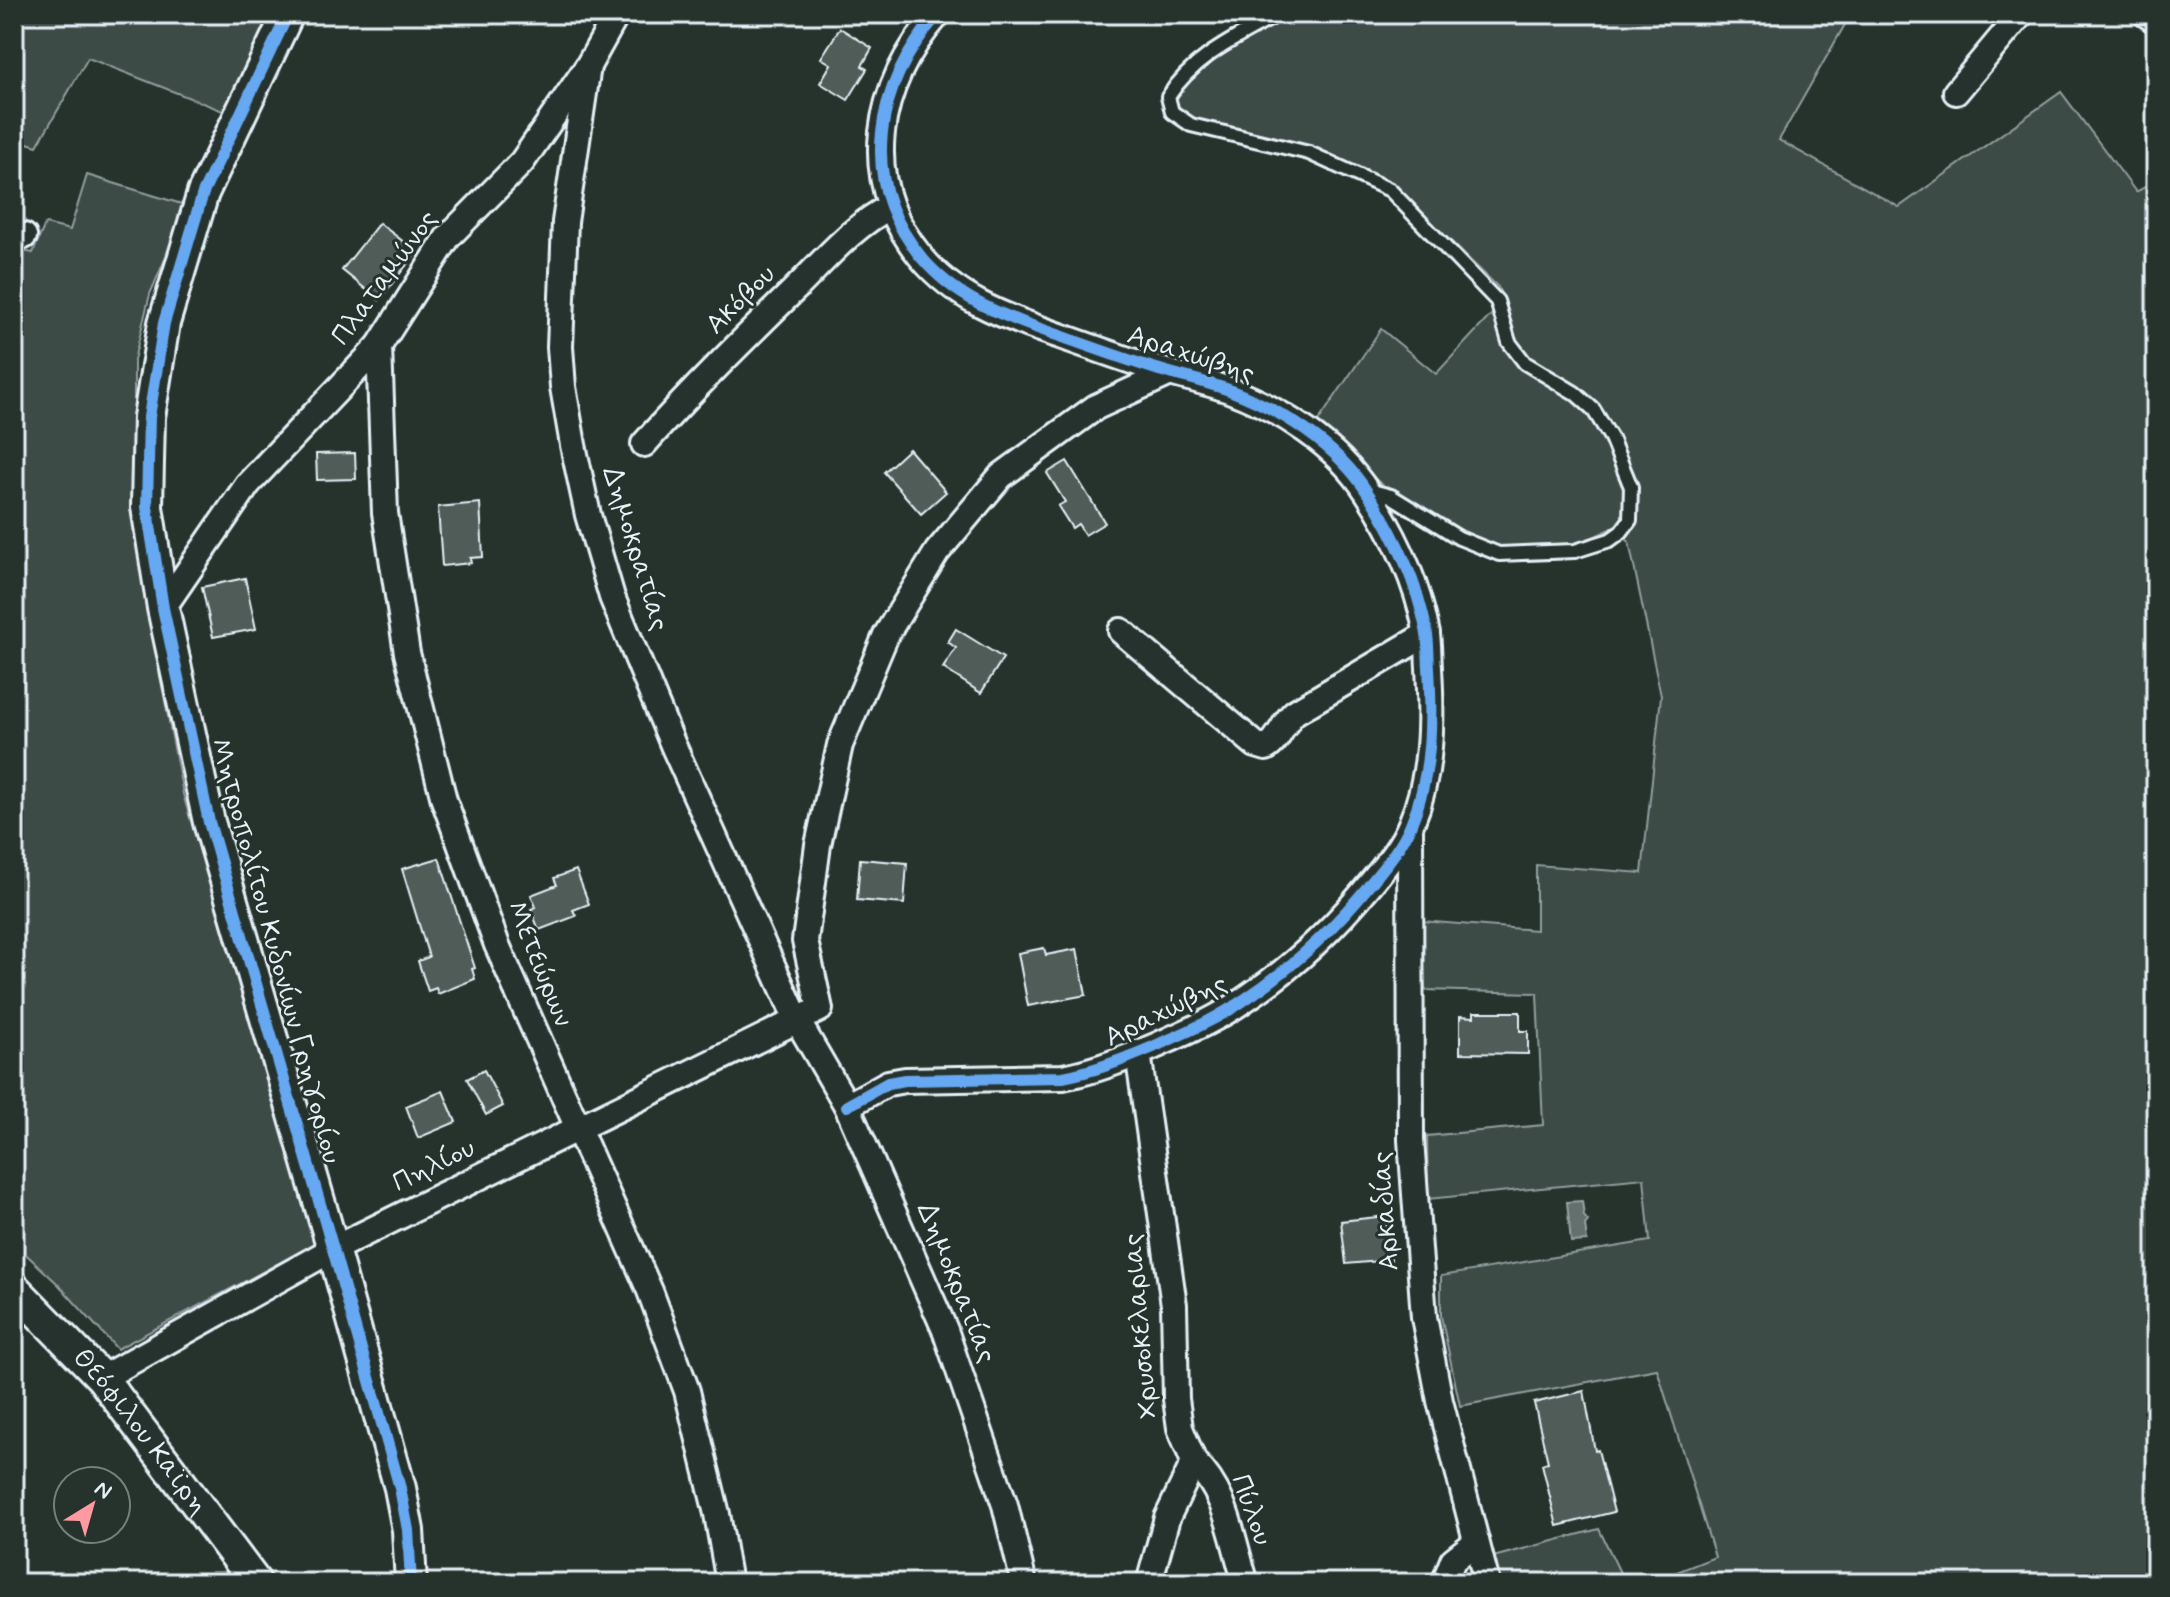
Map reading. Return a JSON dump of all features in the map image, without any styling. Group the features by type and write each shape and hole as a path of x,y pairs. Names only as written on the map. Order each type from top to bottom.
{"street":[{"name":"Μητροπολίτου Κυδονίων Γρηγορίου","path":"288,14 203,193 164,323 149,417 147,507 163,608 209,822 400,1488 408,1530 411,1583"},
{"name":"Πλαταμώνος","path":"163,608 248,484 379,346 448,237 522,162 588,66 617,14"},
{"name":"Αραχώβης","path":"847,1106 888,1083 905,1080 1063,1077 1103,1068 1213,1019 1245,1000 1321,935 1361,895 1397,850 1419,802 1428,750 1431,711 1427,634 1408,570 1394,538 1365,489 1342,462 1317,440 1267,406 1228,390 1004,316 951,287 918,254 890,207 881,173 881,140 886,108 906,56 938,14"},
{"path":"1956,92 2021,14"},
{"path":"2146,14 2156,21"},
{"name":"Δημοκρατίας","path":"588,66 565,222 559,334 563,387 588,515 617,611 673,745 797,1020 847,1106 945,1330 1005,1505 1024,1583"},
{"name":"Ακόβου","path":"644,444 688,394 844,240 890,207"},
{"name":"Μετεώρων","path":"379,346 385,513 407,653 444,800 492,931 576,1130 650,1291 687,1391 717,1514 729,1583"},
{"path":"797,1020 820,1009 805,941 818,845 840,745 886,635 937,552 1001,476 1096,407 1170,373"},
{"path":"1121,631 1256,745 1266,748 1272,744 1286,720 1301,708 1427,634"},
{"name":"Αρκαδίας","path":"1410,827 1411,1140 1424,1317 1440,1401 1487,1583"},
{"name":"Πηλίου","path":"102,1378 333,1249 797,1020"},
{"name":"Χρυσοκελαριας","path":"1138,1053 1174,1305 1178,1414 1183,1441 1194,1462"},
{"name":"Θεόφιλου Καϊρη","path":"14,1288 102,1378 256,1583"},
{"path":"1149,1583 1167,1518 1194,1462"},
{"name":"Πύλου","path":"1194,1462 1208,1476 1220,1498 1246,1583"},
{"path":"1444,1583 1453,1560 1476,1542"}],"lane":[{"path":"1279,14 1207,54 1196,64 1168,97 1172,112 1191,125 1214,133 1309,153 1390,190 1497,301 1509,342 1525,363 1575,393 1593,409 1611,438 1631,487 1630,520 1610,540 1575,551 1499,554 1459,538 1391,496 1365,489"}],"shaded area":[{"path":"14,14 274,14 223,111 88,58 37,146 14,139"},
{"path":"1290,14 1851,14 1779,140 1899,207 2061,92 2136,192 2156,181 2156,1583 1649,1583 1715,1557 1657,1369 1460,1406 1441,1316 1441,1276 1650,1241 1644,1178 1428,1199 1427,1136 1543,1125 1537,993 1425,990 1422,921 1536,930 1536,865 1642,873 1661,696 1629,542 1615,527 1580,543 1550,549 1497,547 1384,487 1317,423 1381,329 1436,374 1504,301 1498,287 1394,186 1183,116 1171,100 1209,60"},
{"path":"87,175 188,206 150,294 134,360 134,488 145,597 183,794 315,1244 117,1349 58,1284 14,1243 14,249 33,253 45,224 70,230"},
{"path":"1582,1201 1588,1221 1585,1225 1587,1241 1571,1242 1567,1202"},
{"path":"1599,1529 1625,1583 1499,1583 1493,1557"}],"building":[{"path":"840,28 872,48 862,66 867,69 848,100 820,83 831,64 821,58"},
{"path":"379,223 417,252 379,300 342,270"},
{"path":"909,449 946,492 921,514 884,472"},
{"path":"355,453 356,479 317,480 316,454"},
{"path":"1067,461 1105,523 1085,535 1078,524 1072,528 1058,506 1065,502 1047,473"},
{"path":"480,503 483,557 470,558 471,563 442,566 438,507"},
{"path":"245,578 256,629 213,637 202,587"},
{"path":"956,629 1003,658 981,693 943,668 956,648 948,642"},
{"path":"439,858 475,968 472,969 475,979 438,994 436,988 428,991 418,961 429,957 402,869"},
{"path":"860,859 907,863 904,904 857,900"},
{"path":"576,870 589,904 573,910 576,916 539,930 531,909 536,907 531,895 557,885 554,878"},
{"path":"1044,948 1046,955 1077,949 1086,995 1028,1006 1018,953"},
{"path":"1474,1012 1520,1012 1520,1031 1528,1031 1528,1054 1460,1053 1460,1016 1474,1017"},
{"path":"484,1070 503,1106 486,1115 467,1079"},
{"path":"443,1091 456,1122 418,1138 406,1106"},
{"path":"1386,1216 1391,1260 1346,1264 1341,1221"},
{"path":"1584,1391 1595,1451 1598,1450 1614,1512 1557,1526 1542,1464 1548,1462 1534,1403"}],"cycle path":[{"path":"288,14 203,193 164,323 149,417 147,507 163,608 209,822 400,1488 408,1530 411,1583"},
{"path":"847,1106 888,1083 905,1080 1063,1077 1086,1072 1153,1047 1233,1007 1279,975 1312,946 1388,862 1407,832 1418,805 1429,747 1428,644 1416,593 1386,524 1355,475 1340,459 1306,430 1248,398 1101,350 979,304 948,284 921,257 901,227 888,196 882,165 882,133 888,102 900,71 938,14"}]}
